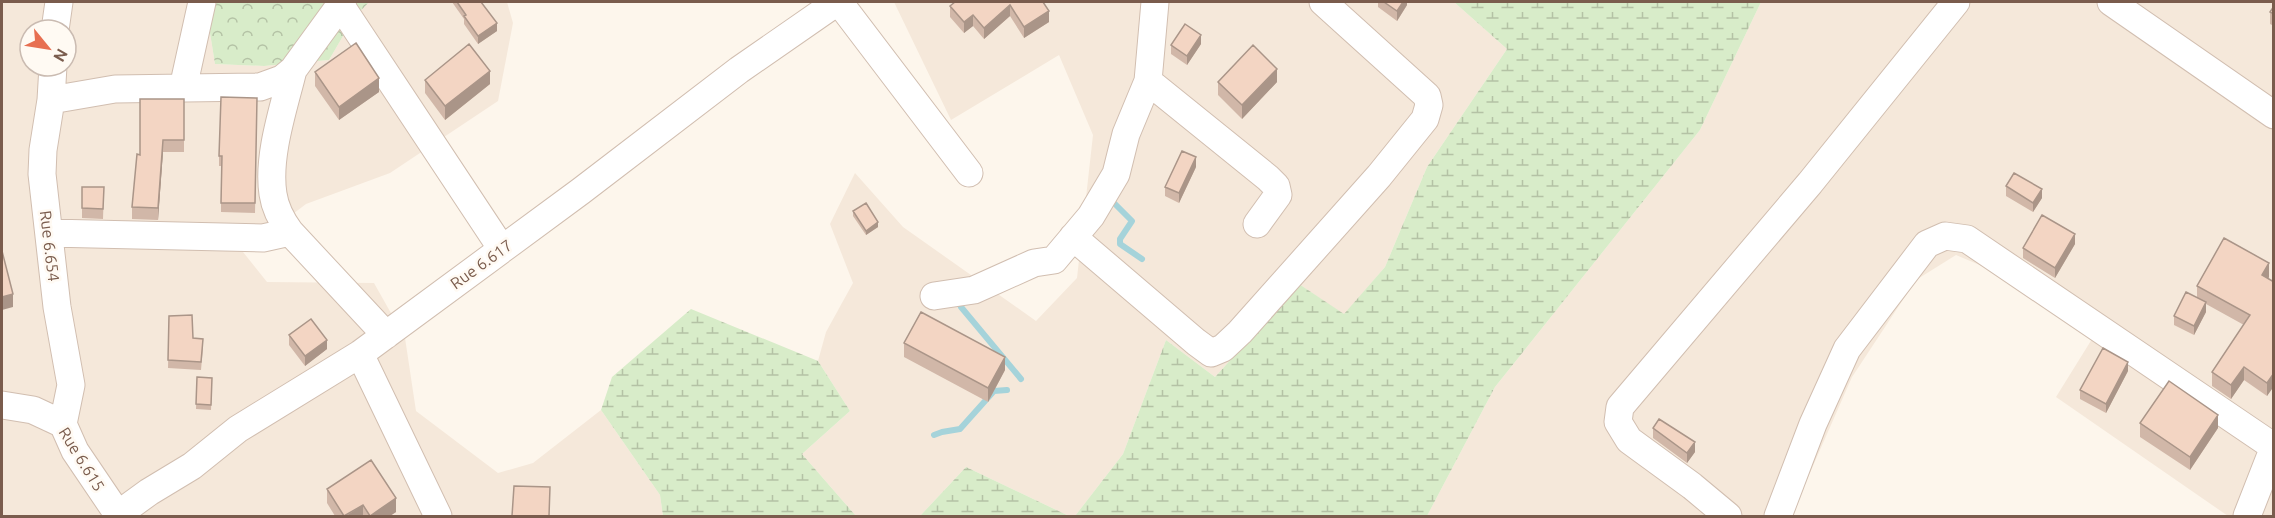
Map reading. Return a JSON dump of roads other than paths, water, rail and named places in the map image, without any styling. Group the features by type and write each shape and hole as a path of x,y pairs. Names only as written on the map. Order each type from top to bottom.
{"street":[{"path":"57,18 60,2"},
{"path":"183,88 202,2"},
{"path":"838,2 969,173"},
{"name":"Rue 6.617","path":"118,516 149,492 192,466 238,429 360,354 739,70 838,2"},
{"path":"934,296 974,290 1034,263 1054,260 1091,216 1116,174 1126,134 1148,81 1155,2"},
{"path":"1073,237 1196,342 1211,353 1223,348 1240,332 1379,176 1425,119 1429,105 1427,96 1323,2"},
{"path":"1728,516 1692,486 1629,440 1618,422 1620,407 1810,183 1956,2"},
{"path":"2111,2 2274,115"},
{"path":"51,100 115,89 260,87 282,79 293,70 342,3 502,249"},
{"path":"293,70 276,145 272,174 273,195 280,217 290,232 386,335"},
{"name":"Rue 6.654","path":"52,78 42,174 57,307 71,385 63,424"},
{"path":"1148,81 1276,186 1278,195 1257,224"},
{"path":"49,233 263,238 290,232"},
{"path":"1778,516 1813,424 1847,349 1927,244 1945,236 1968,239 2274,447 2247,516"},
{"path":"360,354 438,516"},
{"name":"Rue 6.615","path":"2,405 33,410 63,424 75,451 118,516"}],"waterway":[{"path":"1110,199 1132,221 1120,239 1120,244 1142,259"},
{"path":"961,307 1021,379"},
{"path":"934,435 960,429 994,391 1007,390"}]}
